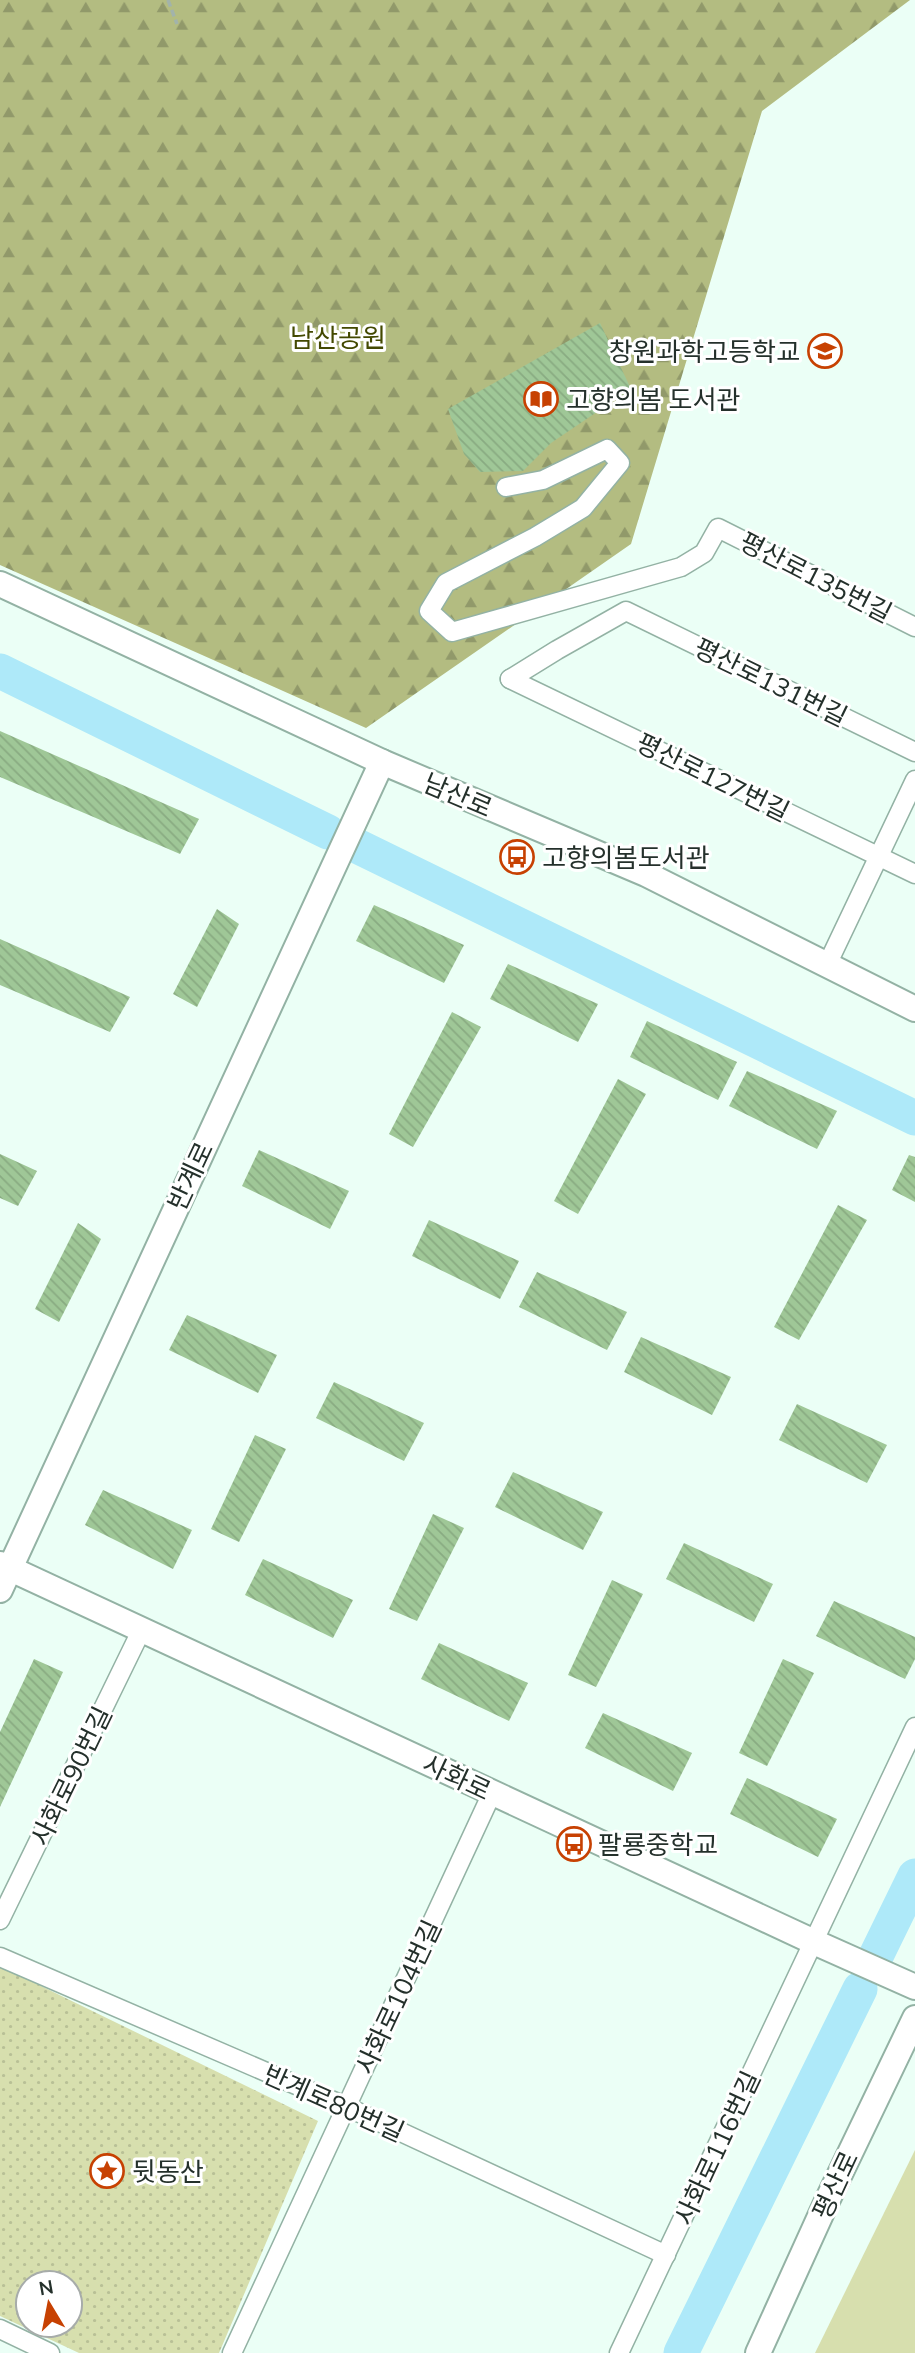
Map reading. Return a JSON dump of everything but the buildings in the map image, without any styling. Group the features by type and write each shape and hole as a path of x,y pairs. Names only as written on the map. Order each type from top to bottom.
{"main road":[{"name":"남산로","path":"0,584 382,762 646,874 915,1009"},
{"name":"반계로","path":"3,1574 382,762"},
{"name":"사화로","path":"3,1574 141,1631 915,1987"},
{"name":"평산로","path":"758,2353 915,2018"}],"street":[{"name":"평산로135번길","path":"506,487 543,480 607,449 620,463 583,508 535,537 446,583 429,611 452,632 681,567 704,553 718,528 915,627"},
{"name":"평산로127번길","path":"626,611 510,679 915,874"},
{"name":"평산로131번길","path":"626,611 915,752"},
{"path":"827,965 915,780"},
{"name":"사화로90번길","path":"0,1920 141,1631"},
{"name":"사화로116번길","path":"619,2353 915,1727"},
{"name":"사화로104번길","path":"232,2353 492,1793"},
{"name":"반계로80번길","path":"0,1956 347,2107 666,2255"},
{"path":"0,2329 50,2353"}],"path":[{"path":"168,0 177,24"}],"green space":[{"name":"남산공원","path":"0,0 910,0 762,111 631,544 366,728 0,565"},
{"path":"0,1966 318,2121 219,2353 79,2353 49,2339 84,2339 84,2269 14,2269 14,2323 0,2316"},
{"path":"915,2150 915,2353 815,2353"}],"waterway":[{"path":"0,671 328,832"},
{"path":"359,847 915,1118"},
{"path":"875,1958 915,1876"},
{"path":"681,2353 860,1989"}],"place":[{"name":"창원과학고등학교","path":"825,351"},
{"name":"고향의봄 도서관","path":"541,399"},
{"name":"고향의봄도서관","path":"517,857"},
{"name":"팔룡중학교","path":"574,1844"},
{"name":"뒷동산","path":"107,2171"}]}
